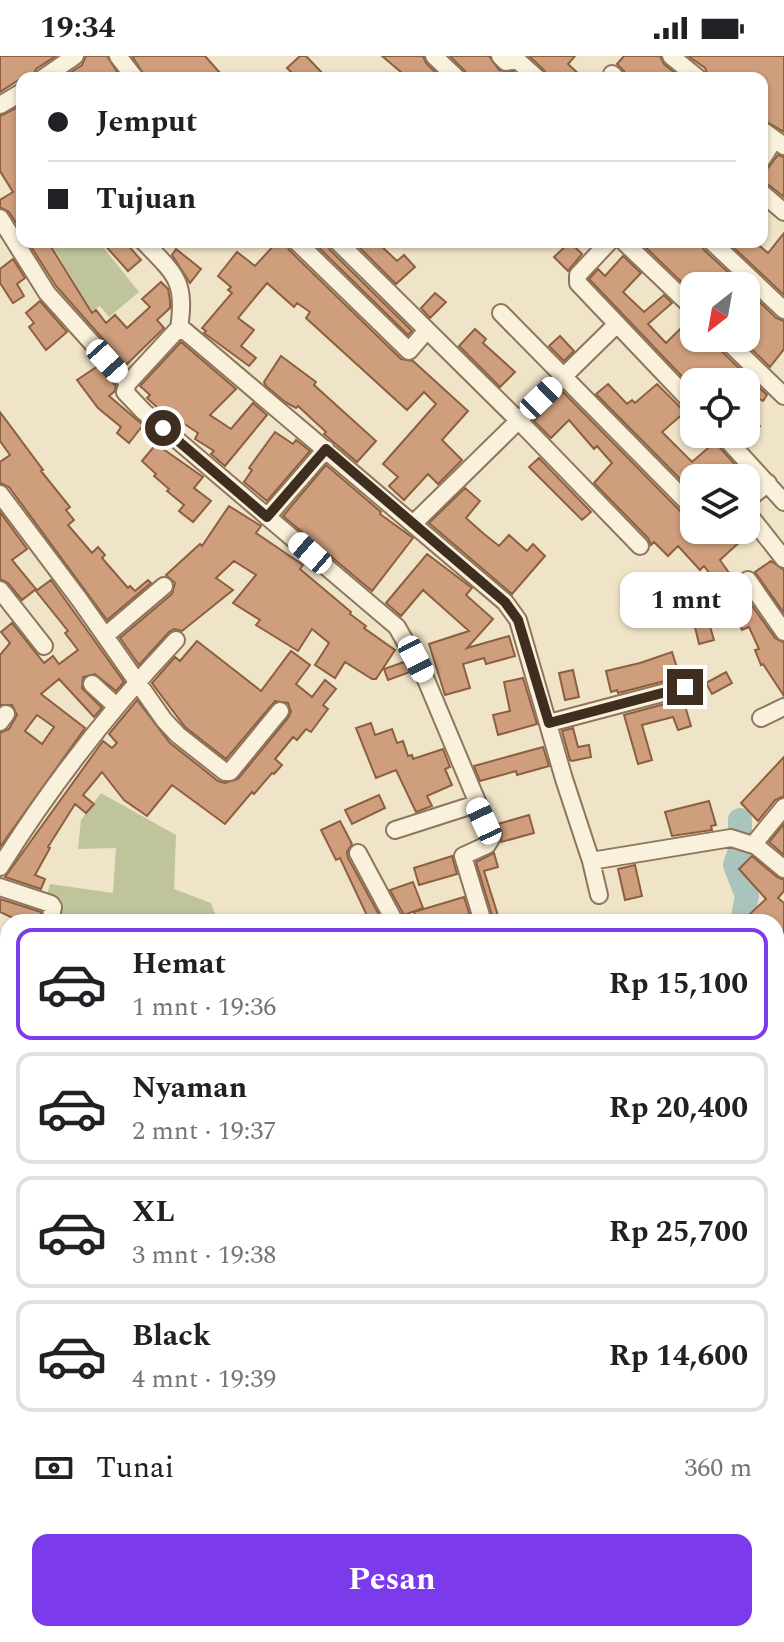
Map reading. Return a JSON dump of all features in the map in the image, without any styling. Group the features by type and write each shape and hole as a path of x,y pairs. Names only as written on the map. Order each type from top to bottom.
{"street":[{"path":"52,72 75,56"},
{"path":"118,56 130,72"},
{"path":"434,56 451,72"},
{"path":"500,56 506,62 517,60 530,72"},
{"path":"671,56 691,72"},
{"path":"768,198 784,212"},
{"path":"0,218 16,244"},
{"path":"19,248 47,293 128,383"},
{"path":"149,248 171,273 183,293 179,329 128,383 125,392 403,635 424,675 492,840 465,853 463,858 480,914"},
{"path":"303,248 409,351 427,330"},
{"path":"344,248 640,546"},
{"path":"603,248 578,275 577,280 680,390"},
{"path":"630,248 680,296"},
{"path":"718,248 784,310"},
{"path":"501,313 680,495"},
{"path":"413,524 617,324"},
{"path":"179,329 505,602 520,628 599,895"},
{"path":"738,352 784,396"},
{"path":"735,448 784,502"},
{"path":"267,517 326,449"},
{"path":"760,490 768,483"},
{"path":"0,494 178,735 225,772 230,772 280,711"},
{"path":"760,529 784,559"},
{"path":"748,580 784,632"},
{"path":"105,636 164,586"},
{"path":"0,590 44,646"},
{"path":"0,867 60,776 116,706 176,640"},
{"path":"92,684 116,706"},
{"path":"549,723 685,687"},
{"path":"761,718 784,707"},
{"path":"395,830 476,804"},
{"path":"591,861 747,843 784,807"},
{"path":"747,843 784,869"},
{"path":"358,853 391,914"},
{"path":"0,887 51,904 52,914"}],"green space":[{"path":"54,248 104,248 139,292 109,317 100,306 92,311"},
{"path":"101,793 176,835 174,889 211,903 215,914 58,913 46,899 50,884 113,893 116,848 78,849 81,820"}],"building":[{"path":"0,56 56,56 35,72 16,72 16,82 0,92"},
{"path":"86,56 107,56 117,72 71,72 82,65"},
{"path":"132,56 205,56 219,72 142,72"},
{"path":"300,56 306,56 321,72 291,72 287,68"},
{"path":"382,56 423,56 435,72 401,72"},
{"path":"450,56 489,56 499,70 514,72 465,72"},
{"path":"529,56 575,56 568,64 577,72 544,70"},
{"path":"624,56 660,56 674,72 624,72 617,64"},
{"path":"688,56 784,56 784,132 768,123 768,72 707,72"},
{"path":"16,108 16,223 9,212 0,207 0,200 13,192 0,171 0,116"},
{"path":"778,155 784,157 784,197 768,185 768,168"},
{"path":"784,233 784,295 734,248 762,248 768,253"},
{"path":"32,248 52,248 92,313 96,310 106,323 115,315 127,328 150,307 142,299 161,282 168,289 170,308 157,320 164,328 126,365 56,286"},
{"path":"107,248 130,248 141,260 128,271"},
{"path":"272,248 288,248 401,359 413,361 468,411 442,440 462,460 438,484 428,474 404,500 389,486 398,477 383,464 436,404 424,392 407,410 306,318 310,312 297,303 294,307 267,283 238,318 254,330 241,346 256,358 249,366 204,333 206,331 202,328 232,293 228,290 231,287 218,276 237,252 255,266"},
{"path":"319,248 329,248 412,331 408,335"},
{"path":"360,248 383,248 397,261 404,255 415,267 396,284"},
{"path":"564,248 576,248 582,254 568,271 554,257"},
{"path":"646,248 703,248 728,272 680,272 680,281"},
{"path":"176,249 201,269 190,283 172,255"},
{"path":"623,256 641,273 623,292 644,312 664,295 672,303 648,324 666,343 680,329 680,352 722,352 739,368 680,368 680,374 589,279 598,269 605,276"},
{"path":"13,259 25,278 17,284 24,296 13,303 0,283 0,269"},
{"path":"435,293 446,302 430,318 421,308"},
{"path":"40,301 67,332 46,350 29,327 34,323 26,313"},
{"path":"760,303 776,318 784,321 784,349 770,367 754,352 760,352"},
{"path":"475,329 486,339 483,343 515,372 500,387 459,346"},
{"path":"560,336 574,351 564,361 549,346"},
{"path":"181,342 236,389 210,415 231,429 253,403 267,415 225,466 211,454 214,451 195,439 198,433 161,411 140,386"},
{"path":"281,356 316,382 314,385 376,441 357,462 324,434 326,432 298,406 296,408 285,402 266,386 264,382"},
{"path":"98,366 116,386 109,396 143,425 129,443 117,433 121,427 98,408 77,380"},
{"path":"608,384 627,404 632,400 635,403 657,384 680,407 680,416 662,432 692,462 708,448 720,448 735,464 680,464 680,479 596,394"},
{"path":"760,388 767,395 763,401 760,399"},
{"path":"563,392 680,511 680,544 738,544 720,560 775,638 784,643 784,696 761,665 755,650 759,649 749,627 742,630 728,598 704,566 700,570 678,546 668,556 654,542 651,545 648,538 594,483 612,463 597,446 594,449 569,420 551,438 534,421"},
{"path":"0,412 70,507 66,510 74,520 68,525 92,553 98,547 105,555 102,558 128,588 130,586 135,591 148,580 151,583 107,620 9,487 0,483 0,462 10,455 0,441"},
{"path":"275,432 293,444 296,440 310,451 267,501 244,482 252,470 249,468"},
{"path":"156,444 203,477 194,488 211,501 193,522 179,511 184,505 167,491 169,489 142,461"},
{"path":"539,458 591,512 582,520 529,467"},
{"path":"326,465 380,514 413,538 372,591 283,516"},
{"path":"465,488 480,501 466,518 484,534 499,546 509,535 527,551 533,544 545,556 512,594 429,523"},
{"path":"229,506 261,526 256,533 303,565 300,569 351,612 366,626 364,628 395,650 376,679 345,662 335,678 315,665 329,643 312,629 298,651 256,625 260,620 233,603 256,575 234,561 216,578 233,590 182,631 174,629 169,632 139,665 120,638 172,594 175,583 166,575 200,544 202,546"},
{"path":"0,512 27,549 12,560 36,589 22,600 8,583 0,579"},
{"path":"427,554 472,588 466,595 493,619 467,648 509,636 515,656 486,664 484,658 463,664 470,688 445,695 429,644 469,631 423,590 401,616 386,603"},
{"path":"771,561 784,570 784,613 755,572"},
{"path":"51,580 124,682 116,691 95,674 83,677 82,688 102,708 94,717 59,679 41,694 85,728 0,847 0,733 9,729 17,715 12,705 0,705 0,655 10,643 1,632 12,623 44,663 53,656 59,664 78,650 65,633 68,631 36,591","holes":["37,715 54,727 42,744 25,731"]},
{"path":"709,623 714,640 699,644 695,627"},
{"path":"197,641 261,691 291,651 310,665 296,684 312,697 325,680 336,689 323,705 328,709 311,732 306,729 297,740 293,737 275,759 282,765 254,794 252,792 225,824 172,785 147,816 124,800 102,772 83,795 94,804 86,813 75,804 48,847 35,875 45,879 41,889 5,877 103,741 112,748 117,743 109,734 137,700 170,743 218,781 225,783 238,779 288,718 291,712 288,703 275,701 226,759 185,727 152,683 175,657 180,661"},
{"path":"672,652 680,677 618,693 617,690 611,692 606,671"},
{"path":"404,662 410,672 388,680 384,669"},
{"path":"573,670 579,697 565,700 559,673"},
{"path":"726,672 732,683 712,694 706,683"},
{"path":"523,678 537,724 498,735 493,715 510,711 504,682"},
{"path":"683,699 691,726 678,730 673,717 642,725 652,760 638,764 624,715"},
{"path":"371,723 375,735 392,729 397,743 403,741 408,756 412,755 413,759 443,749 450,767 445,769 452,785 427,796 432,806 416,812 396,770 376,778 356,728"},
{"path":"573,728 578,747 589,745 591,757 570,760 562,731"},
{"path":"543,747 549,766 480,781 474,766"},
{"path":"784,757 784,796 775,800 758,821 741,803"},
{"path":"379,795 385,808 352,824 345,810"},
{"path":"709,801 716,825 711,826 712,830 672,836 665,812"},
{"path":"529,815 534,833 501,842 502,833 498,824"},
{"path":"340,821 352,844 347,852 348,858 379,914 366,914 340,858 336,860 321,830"},
{"path":"784,824 784,855 769,842"},
{"path":"494,853 498,867 484,871 497,914 492,914 476,862"},
{"path":"452,856 457,874 419,885 414,868"},
{"path":"752,856 784,880 784,891 778,898 784,903 784,914 750,914 766,899 739,869"},
{"path":"635,865 642,896 625,900 618,869"},
{"path":"413,882 423,908 403,914 390,890"},
{"path":"464,897 469,914 415,914"},
{"path":"0,899 41,912 4,914 0,912"}],"waterway":[{"path":"740,820 740,850 735,865 747,896 744,914"}],"route":[{"path":"163,428 267,517 326,449 505,602 518,620 549,723 685,687"}]}
